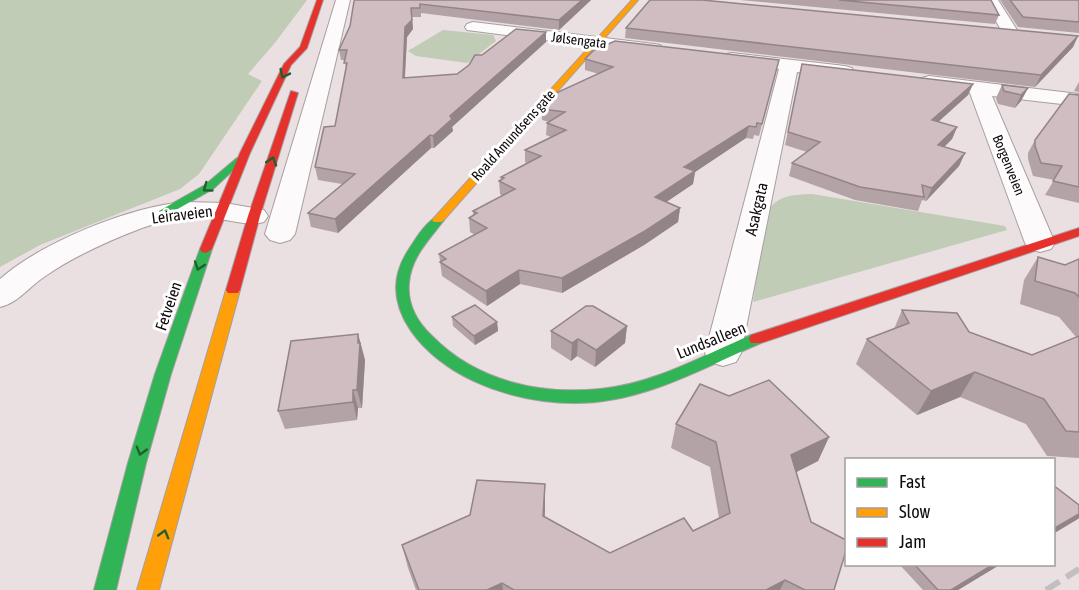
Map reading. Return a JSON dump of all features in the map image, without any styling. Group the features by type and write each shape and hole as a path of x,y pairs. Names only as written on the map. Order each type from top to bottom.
{"main road":[{"name":"Fetveien","path":"148,590 254,216 300,75 303,48 320,0"},
{"name":"Roald Amundsens gate","path":"402,277 407,261 425,235 635,0"},
{"name":"Fetveien","path":"105,590 163,374 217,219 245,153 288,64 303,48"},
{"path":"163,213 209,187 245,153"},
{"name":"Lundsalleen","path":"402,277 402,303 417,331 449,360 477,376 510,389 562,395 602,396 646,385 759,338 1040,243 1079,232"}],"street":[{"path":"280,234 343,0"},
{"path":"988,30 1017,33 991,0"},
{"name":"Jølsengata","path":"473,27 670,51"},
{"path":"718,56 860,74"},
{"name":"Asakgata","path":"723,353 789,65"},
{"path":"907,79 1079,100"},
{"name":"Borgenveien","path":"978,87 1040,243"},
{"name":"Leiraveien","path":"0,297 38,267 96,238 148,217 163,213 217,219"},
{"name":"Leiraveien","path":"96,238 217,219 254,216"}],"green space":[{"path":"0,0 307,0 248,74 262,81 199,174 180,189 40,245 0,267"},
{"path":"443,30 493,35 496,41 467,63 416,56 408,51"},
{"path":"812,194 1005,226 1007,230 753,302 765,216 779,200"}],"building":[{"path":"355,0 582,0 559,20 420,4 420,8 411,8 412,20 405,27 403,78 457,74 469,65 475,55 482,55 516,29 546,32 450,116 452,119 433,136 430,135 335,219 308,213 355,174 315,167 324,127 335,126 347,63 344,63 347,50 339,50 350,26"},
{"path":"650,0 702,0 1078,36 1041,75 626,28"},
{"path":"839,0 991,0 999,15"},
{"path":"1010,0 1079,0 1079,22 1023,17"},
{"path":"615,41 779,60 762,124 757,123 756,127 749,126 684,167 695,171 655,197 680,208 645,231 562,278 519,270 486,291 440,262 446,259 439,254 487,228 469,218 477,213 473,211 515,189 499,181 504,178 501,177 541,156 525,150 566,130 547,123 565,112 542,109 556,93 613,67 585,59 594,50"},
{"path":"802,64 973,84 932,120 957,127 938,145 965,153 932,188 922,185 924,197 860,187 792,163 820,142 788,132"},
{"path":"1002,85 1028,88 1021,95 1004,91"},
{"path":"1069,94 1079,95 1079,187 1053,181 1062,166 1041,163 1035,146 1035,140"},
{"path":"1038,257 1065,265 1079,259 1079,297 1075,293 1035,281"},
{"path":"475,305 497,322 474,336 452,317"},
{"path":"586,306 593,306 627,326 596,350 578,339 572,343 551,331"},
{"path":"902,310 957,313 969,332 1032,355 1079,336 1079,432 1066,431 1044,399 975,372 931,391 867,339 909,323"},
{"path":"358,334 358,343 360,343 357,390 353,390 353,402 278,411 291,341"},
{"path":"769,380 829,437 791,455 811,522 845,539 845,554 834,590 805,590 785,580 766,590 514,590 502,583 487,590 419,590 402,545 470,515 477,480 545,484 543,516 610,553 684,518 693,531 730,513 716,442 676,424 700,384 729,396"},
{"path":"1055,487 1079,505 1079,514 1055,528"},
{"path":"916,566 991,566 951,590 938,590"}],"railway":[{"path":"1046,590 1079,569"}],"traffic: fast":[{"path":"163,213 209,187 237,161"},
{"path":"438,220 418,245 406,266 402,282 404,305 420,333 437,351 479,377 503,386 552,396 578,397 622,392 662,380 756,339"},
{"path":"105,590 137,463 163,374 206,249"}],"traffic: slow":[{"path":"438,220 635,0"},
{"path":"148,590 233,290"}],"traffic: jam":[{"path":"206,249 245,153 288,64 303,48 320,0"},
{"path":"233,290 254,216 294,93"},
{"path":"756,339 1079,232"}]}
